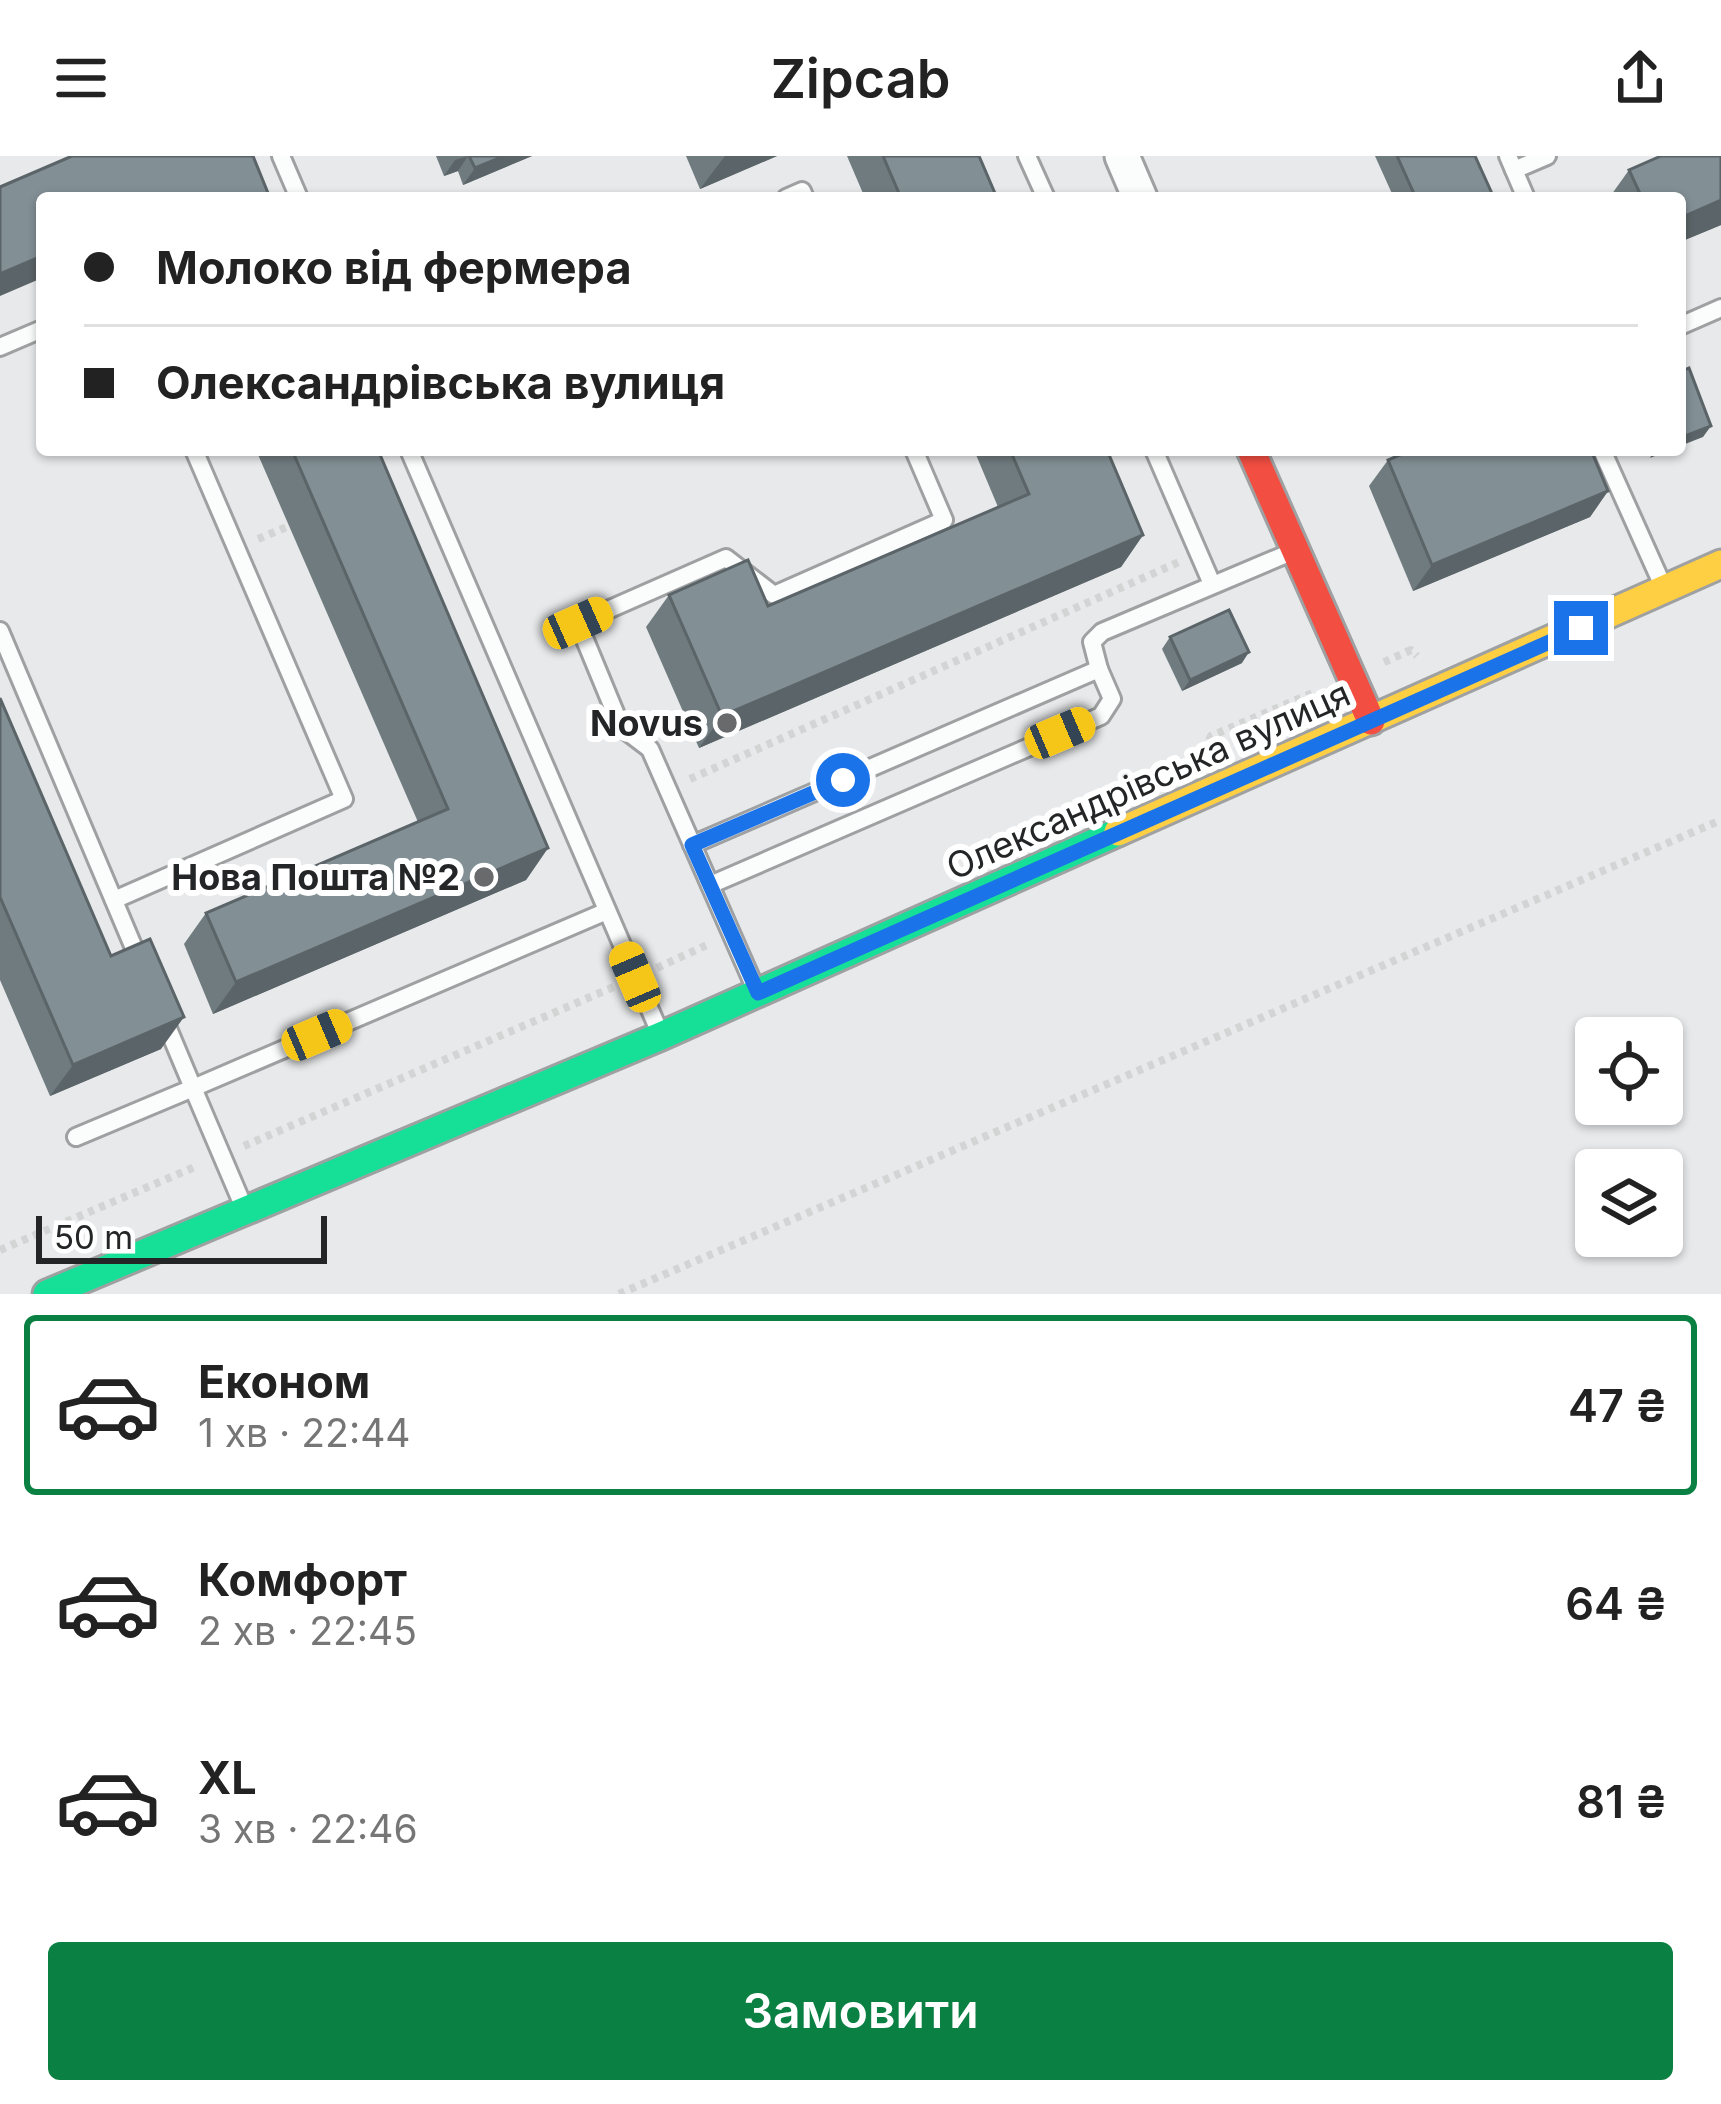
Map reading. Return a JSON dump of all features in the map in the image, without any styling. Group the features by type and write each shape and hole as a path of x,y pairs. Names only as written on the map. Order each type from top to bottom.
{"street":[{"path":"1122,156 1137,192"},
{"path":"1254,456 1371,721"},
{"name":"Олександрівська вулиця","path":"47,1294 661,1036 1721,564"}],"lane":[{"path":"281,156 296,192"},
{"path":"1028,156 1043,192"},
{"path":"1523,192 1511,163 1547,156"},
{"path":"1686,323 1721,308"},
{"path":"0,347 36,332"},
{"path":"114,899 344,800 197,456"},
{"path":"412,456 661,1036"},
{"path":"758,993 650,749 621,727 578,623 726,558 775,595 944,520 917,456"},
{"path":"1157,456 1212,584"},
{"path":"1605,456 1664,590"},
{"path":"710,885 1101,716 1112,699 1092,642 1102,632 1295,550"},
{"path":"0,631 148,980"},
{"path":"692,845 1099,669"},
{"path":"76,1137 607,911"},
{"path":"156,1001 245,1211"}],"path":[{"path":"715,835 689,777 1199,553"},
{"path":"620,1294 1721,820"},
{"path":"0,1250 731,934"}],"building":[{"path":"72,156 253,156 268,192 36,192 36,259 0,274 0,187"},
{"path":"469,156 504,156 475,168"},
{"path":"883,156 979,156 994,192 898,192"},
{"path":"1397,156 1475,156 1491,192 1413,192"},
{"path":"1661,156 1721,156 1721,200 1686,215 1686,192 1639,192 1629,170"},
{"path":"1686,369 1711,426 1686,436"},
{"path":"295,456 381,456 548,848 236,982 206,913 448,809"},
{"path":"1013,456 1110,456 1143,535 722,716 669,595 748,560 768,606 1029,494"},
{"path":"1397,456 1593,456 1608,491 1432,565 1388,460"},
{"path":"1229,610 1249,652 1190,680 1170,637"},
{"path":"0,698 111,956 150,939 184,1017 73,1065 0,897"}],"traffic: fast":[{"path":"47,1294 661,1036 1118,832"}],"traffic: slow":[{"path":"1118,832 1721,564"}],"traffic: jam":[{"path":"1254,456 1371,721"}],"place":[{"name":"Novus","path":"727,723"},
{"name":"Нова Пошта №2","path":"484,877"}],"route":[{"path":"843,780 692,845 758,993 1581,628"}]}
